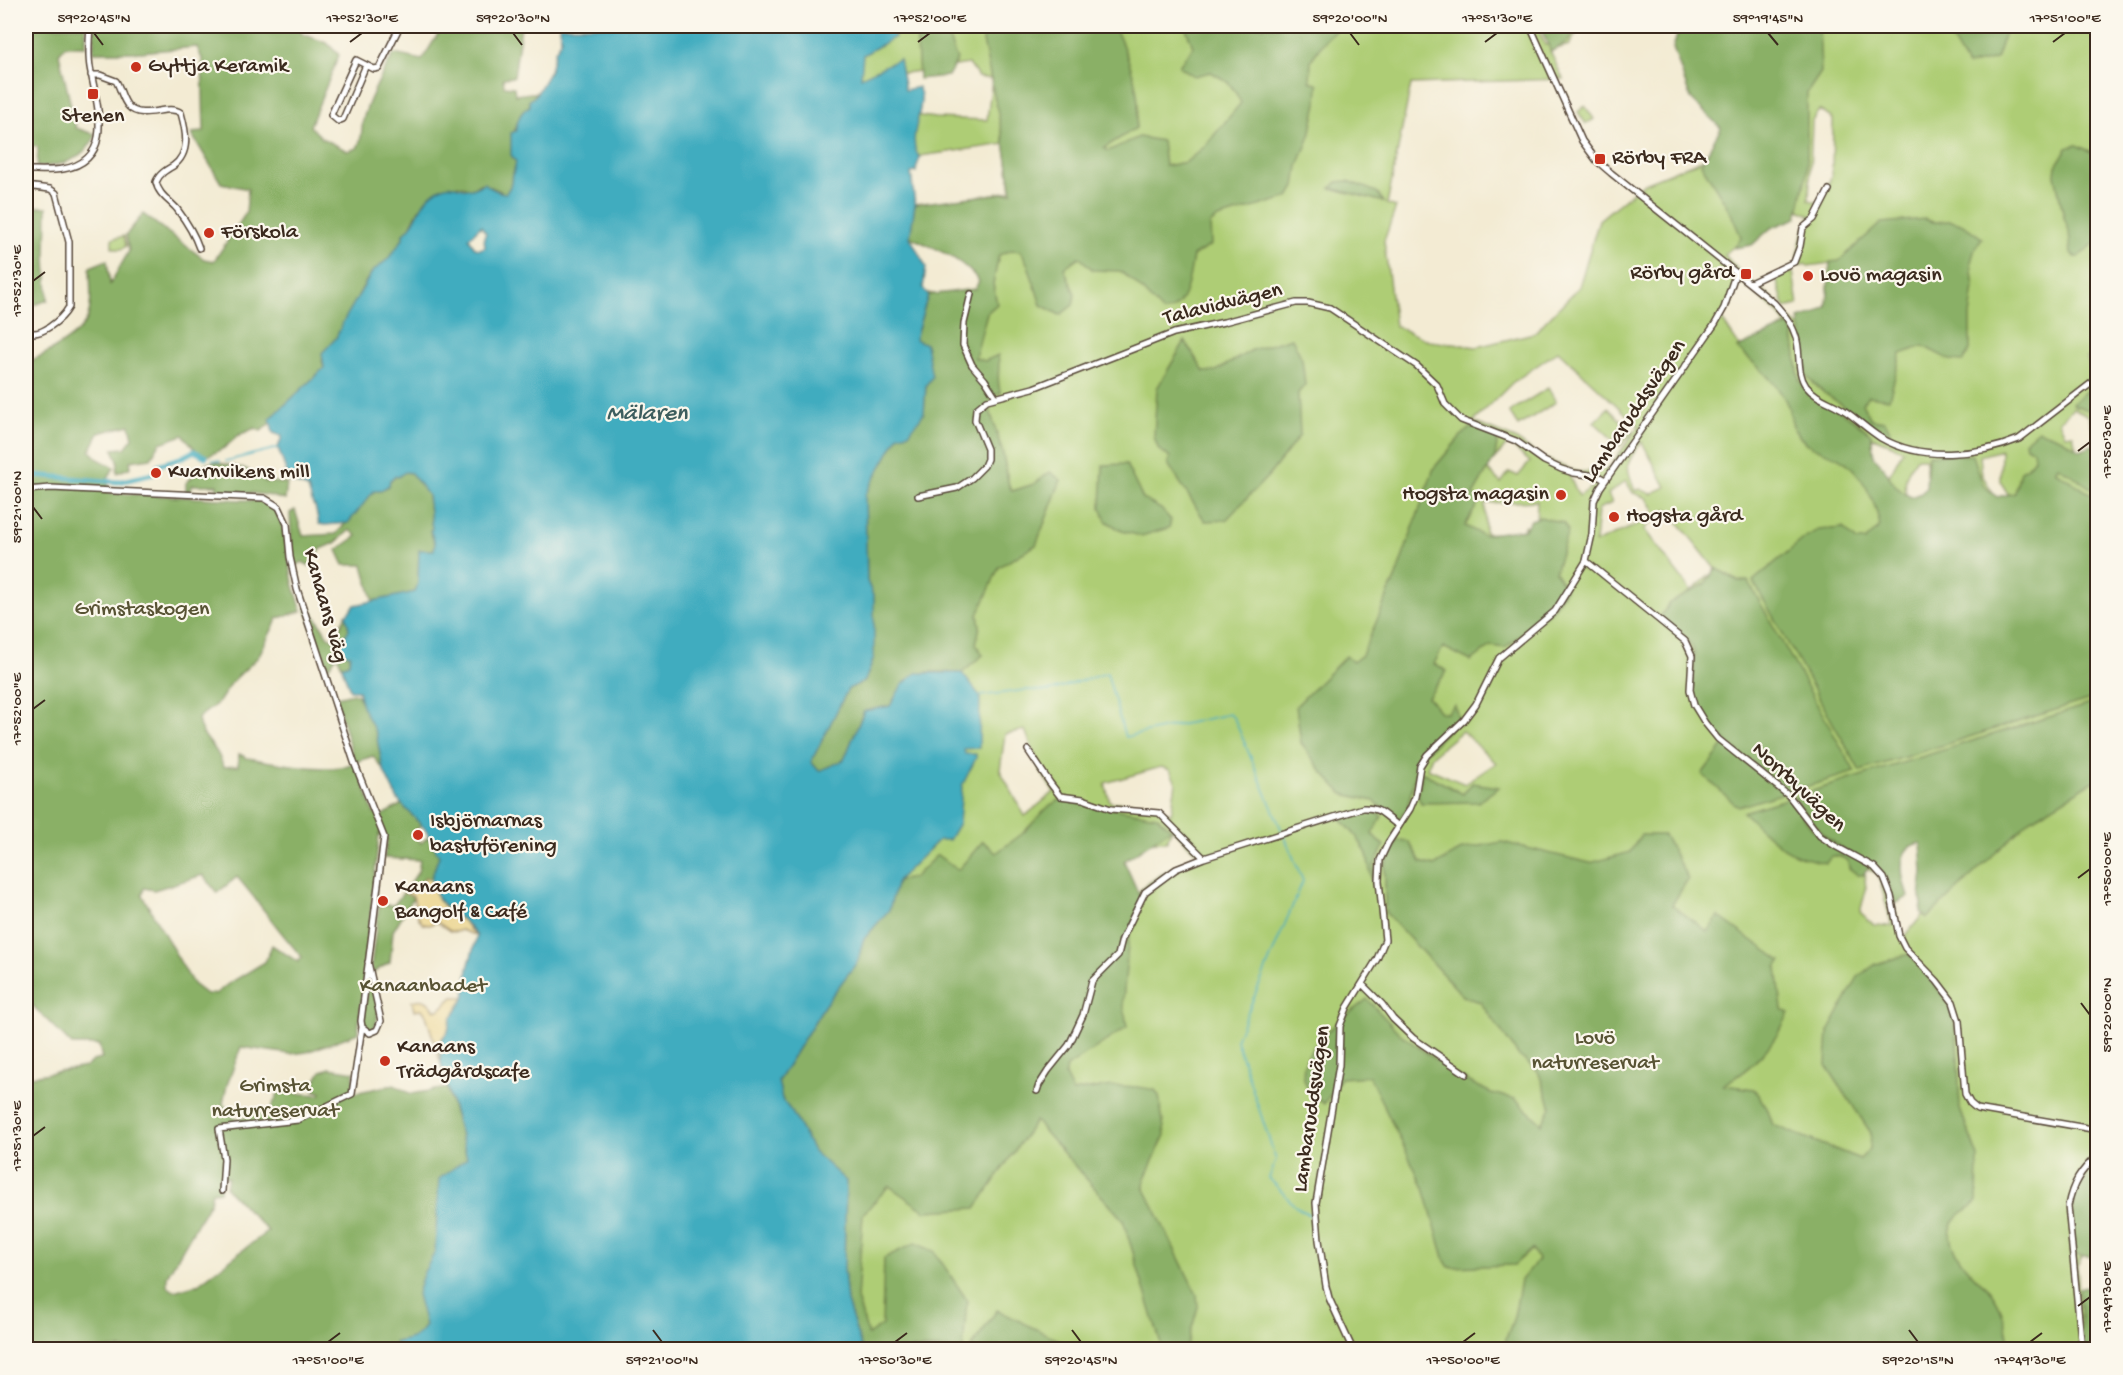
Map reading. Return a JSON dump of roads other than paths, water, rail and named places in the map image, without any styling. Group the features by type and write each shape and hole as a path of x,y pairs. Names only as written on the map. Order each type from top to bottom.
{"street":[{"path":"26,170 61,169 73,166 86,158 94,149 100,130 91,75 89,26"},
{"path":"366,65 343,119 338,121 331,115 356,60 366,65 374,69 380,68 400,26"},
{"path":"1530,26 1578,132 1597,161 1774,303 1791,325 1798,347 1802,378 1813,393 1843,409 1882,438 1912,450 1928,453 1975,451 2012,442 2026,434 2097,378"},
{"path":"91,75 100,75 116,81 128,106 134,111 176,110 181,113 187,141 181,158 161,173 156,182 161,193 176,208 192,231 199,248"},
{"path":"26,186 50,189 56,193 69,242 69,307 36,334 29,334 26,330"},
{"path":"1750,283 1794,262 1803,228 1814,219 1829,190"},
{"name":"Lambaruddsvägen","path":"1353,1350 1329,1298 1316,1203 1339,1065 1340,1026 1347,1008 1377,959 1385,940 1379,881 1380,860 1410,809 1415,797 1420,766 1427,755 1464,720 1476,704 1500,658 1554,611 1586,561 1592,534 1594,501 1605,480 1715,324 1724,308 1736,272"},
{"path":"971,294 963,330 963,345 972,365 996,397"},
{"name":"Talavidvägen","path":"918,496 957,488 984,466 988,453 976,426 975,414 980,404 996,397 1033,388 1174,333 1224,322 1282,305 1308,303 1330,308 1421,369 1437,385 1445,404 1461,420 1516,441 1544,461 1562,469 1598,476 1605,480"},
{"name":"Kanaans väg","path":"26,490 51,488 264,498 279,507 287,524 290,557 297,589 354,762 384,837 368,962 362,1027 370,1033 377,1030 381,1021 368,962"},
{"name":"Norrbyvägen","path":"1586,561 1685,640 1692,656 1690,690 1694,705 1718,739 1789,796 1820,836 1879,870 1891,896 1899,936 1905,948 1937,981 1953,1002 1959,1022 1965,1094 1970,1103 1977,1109 2097,1130"},
{"path":"1028,750 1060,796 1083,799 1111,809 1159,813 1204,858"},
{"path":"1037,1091 1048,1071 1069,1045 1083,1015 1092,981 1118,955 1122,939 1145,892 1176,869 1363,808 1380,811 1399,826"},
{"path":"1362,984 1382,1004 1392,1019 1413,1038 1466,1074"},
{"path":"222,1191 224,1159 219,1129 298,1120 352,1094 362,1027"},
{"path":"2082,1350 2068,1206 2074,1183 2097,1155"}],"water":[{"name":"Mälaren","path":"560,26 893,26 895,37 863,55 861,77 899,59 905,90 918,87 921,94 914,138 916,152 920,158 916,172 911,173 915,204 910,237 926,267 923,288 928,295 915,339 926,344 932,377 926,385 924,413 909,433 899,435 865,495 867,581 874,598 874,657 865,681 848,689 811,762 819,771 844,760 864,711 890,706 902,685 916,673 962,673 980,696 979,748 964,749 965,754 976,754 976,758 962,786 959,823 949,840 939,840 897,881 889,910 863,940 858,961 824,1006 778,1081 782,1099 813,1151 846,1181 844,1269 847,1302 862,1349 393,1349 396,1342 413,1337 425,1325 417,1294 423,1274 435,1252 439,1179 467,1158 441,1064 440,1041 448,1031 451,1018 464,999 468,968 477,936 465,922 448,910 438,899 431,879 439,856 425,829 398,800 383,769 376,733 362,706 358,690 350,690 342,668 349,663 350,655 341,652 340,646 349,629 346,615 355,605 415,592 418,583 419,550 434,550 435,543 430,530 432,529 428,495 411,473 405,472 398,477 395,476 390,480 389,485 380,491 374,491 348,523 319,524 308,488 290,482 278,448 282,436 273,433 270,419 324,368 322,353 336,338 372,272 388,259 403,239 403,234 409,229 429,196 445,186 472,189 485,183 495,190 506,193 510,187 516,162 511,155 511,133 516,131 520,116 530,106 529,101 536,95 550,71 555,51 561,41","holes":["481,226 486,233 485,247 475,248 469,238"]}],"waterway":[{"path":"226,461 278,448"},
{"path":"158,465 181,458 194,451 206,457"},
{"path":"212,460 220,461"},
{"path":"33,475 118,482 153,474"},
{"path":"980,696 1026,690 1049,691 1107,673 1125,737 1229,714 1234,718 1282,831"},
{"path":"1284,835 1303,881 1236,1040 1276,1160 1269,1178 1295,1206 1313,1217"}],"place":[{"name":"Gyttja Keramik","path":"136,67"},
{"name":"Stenen","path":"93,94"},
{"name":"Rörby FRA","path":"1600,159"},
{"name":"Förskola","path":"209,233"},
{"name":"Rörby gård","path":"1746,274"},
{"name":"Lovö magasin","path":"1808,276"},
{"name":"Kvarnvikens mill","path":"156,473"},
{"name":"Hogsta magasin","path":"1561,495"},
{"name":"Hogsta gård","path":"1614,517"},
{"name":"Isbjörnarnas bastuförening","path":"418,835"},
{"name":"Kanaans Bangolf & Café","path":"383,901"},
{"name":"Kanaans Trädgårdscafe","path":"385,1061"}],"park label":[{"name":"Grimstaskogen","path":"142,610"},
{"name":"Kanaanbadet","path":"423,987"},
{"name":"Lovö naturreservat","path":"1595,1052"},
{"name":"Grimsta naturreservat","path":"275,1100"}]}
